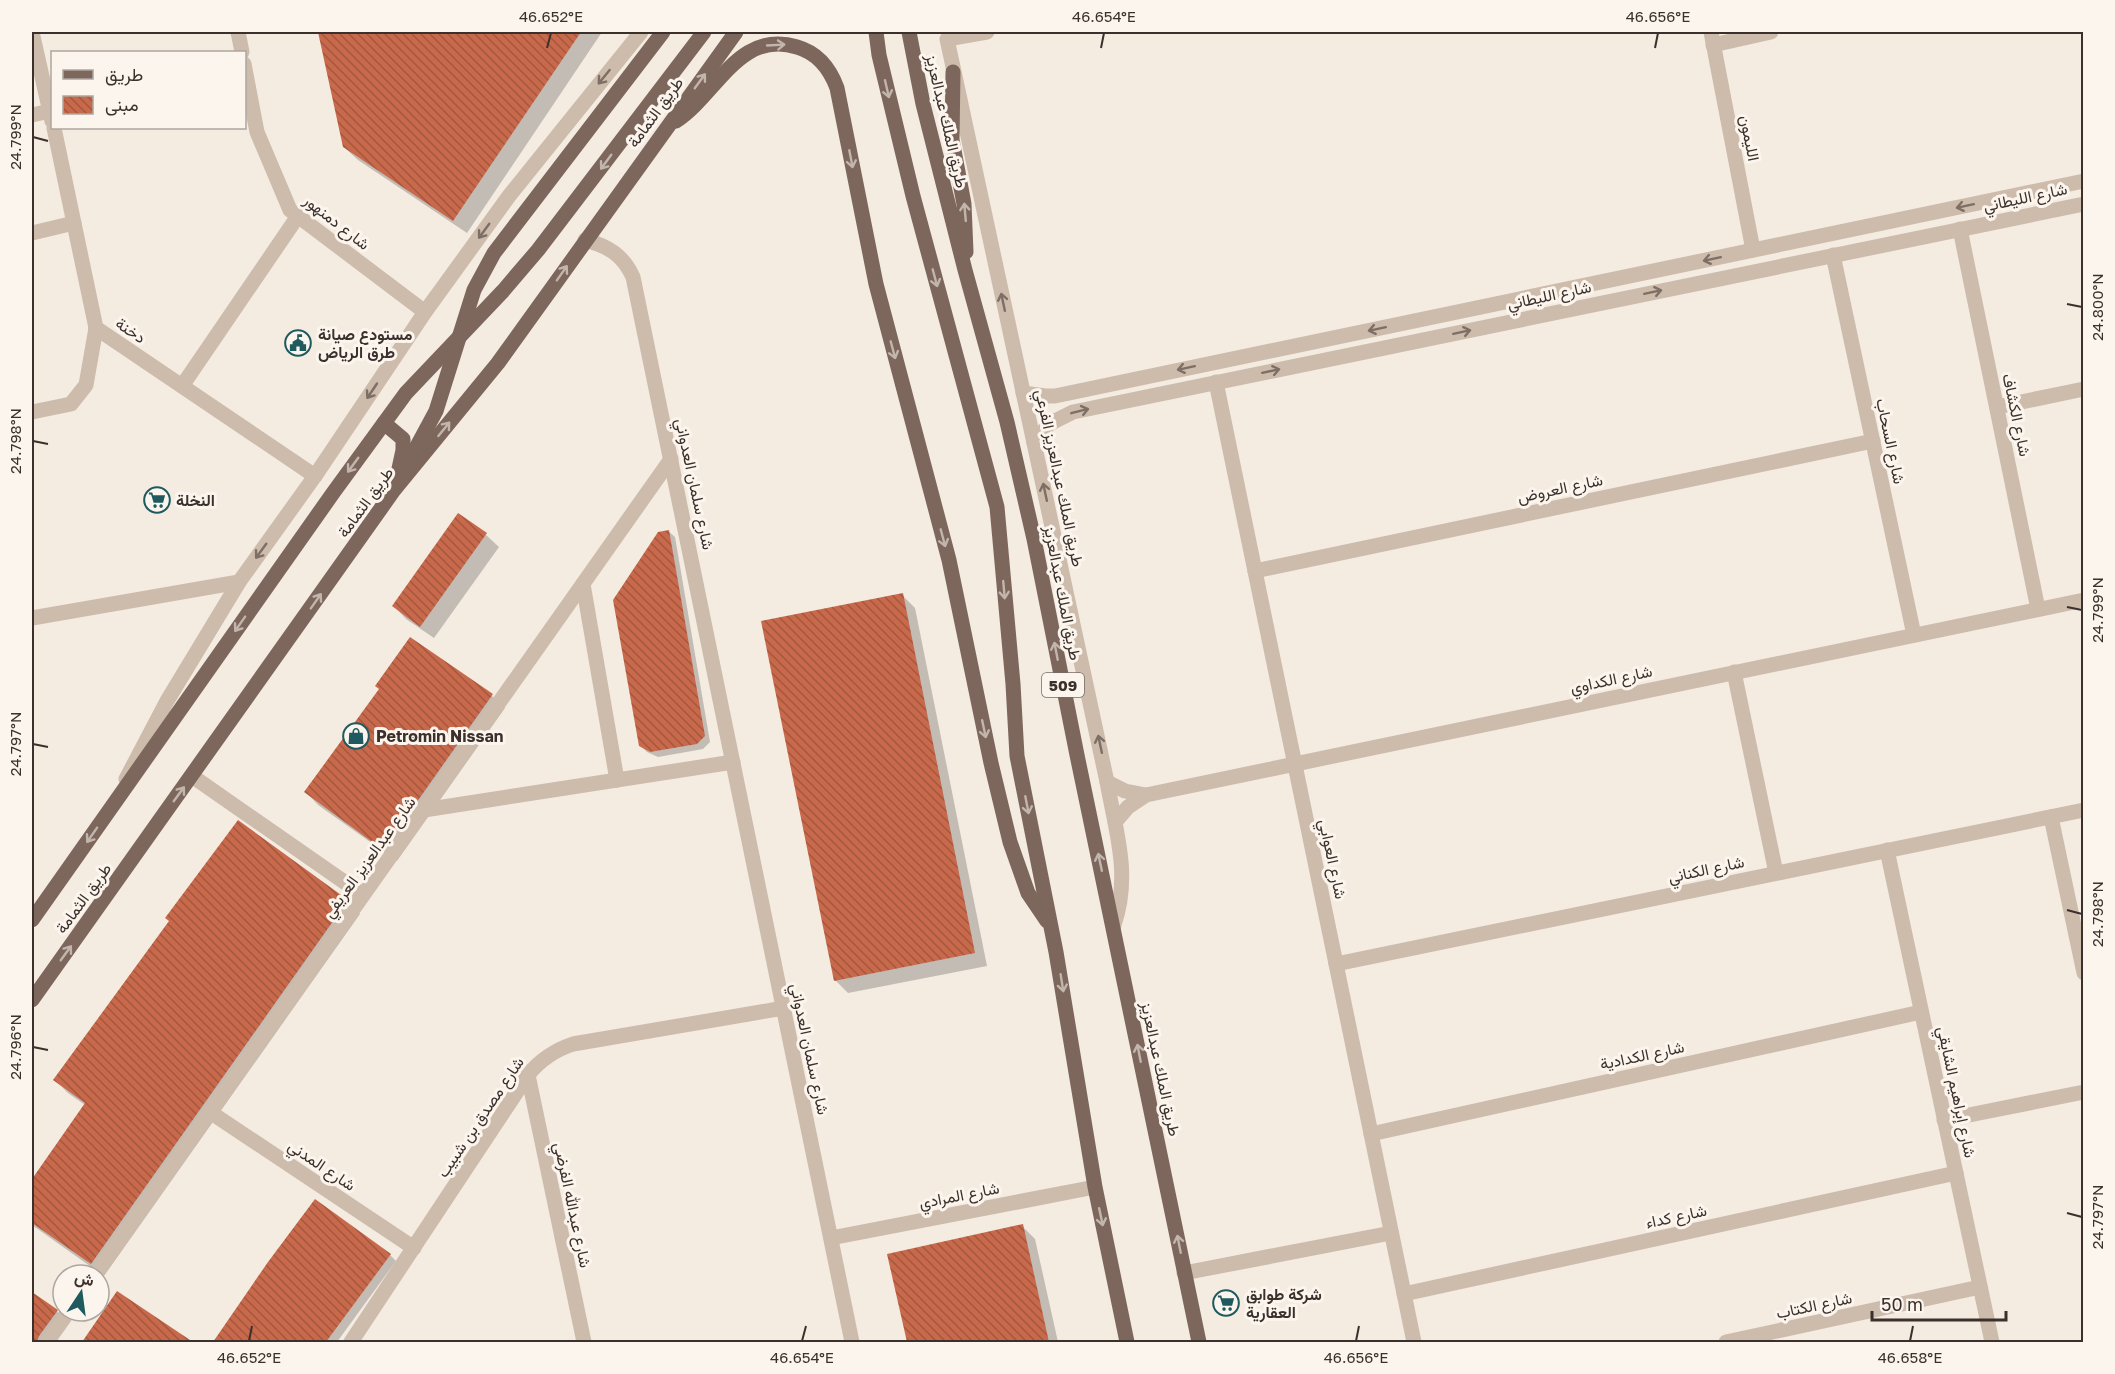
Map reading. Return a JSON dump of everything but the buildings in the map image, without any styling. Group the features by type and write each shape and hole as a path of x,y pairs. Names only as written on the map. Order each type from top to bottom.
{"main road":[{"path":"394,490 436,411 474,290 494,253 663,32"},
{"name":"طريق الثمامة","path":"32,920 406,393 458,340 538,250 704,32"},
{"name":"طريق الثمامة","path":"32,1000 394,490 498,363 736,32"},
{"path":"876,32 879,55 913,196 997,507 1017,756 1051,926 1095,1187 1127,1342"},
{"name":"طريق الملك عبدالعزيز","path":"909,32 923,104 1007,422 1035,539 1077,755 1199,1342"},
{"path":"665,128 689,112 737,59 761,46 789,44 802,48 824,64 835,82 876,284 949,560 991,763 1010,842 1028,893 1051,926"},
{"path":"953,72 952,140 964,204 965,270"},
{"path":"384,423 402,440 403,450 394,490"}],"street":[{"path":"32,32 49,87 51,116 32,115"},
{"name":"شارع دمنهور","path":"238,32 240,51"},
{"path":"108,811 166,701 239,582 315,476 425,312 509,196 641,32"},
{"name":"طريق الملك عبدالعزيز الفرعي","path":"987,32 947,39 1115,822 1123,878 1121,902 1114,925"},
{"path":"1712,38 1771,32"},
{"name":"الليمون","path":"1712,38 1753,250"},
{"name":"شارع دمنهور","path":"246,79 257,132 290,210 425,312"},
{"name":"دخنة","path":"54,129 96,328 315,476"},
{"name":"شارع الليطاني","path":"1023,393 1055,396 2084,181"},
{"name":"شارع الليطاني","path":"1034,443 1049,424 1073,412 2084,204"},
{"path":"182,386 298,216"},
{"path":"32,233 74,223"},
{"name":"شارع الكشاف","path":"1960,229 2038,609"},
{"name":"شارع سلمان العدواني","path":"585,240 612,250 622,258 633,276 852,1342"},
{"name":"شارع السحاب","path":"1833,255 1914,635"},
{"path":"32,412 71,404 86,385 96,328"},
{"name":"شارع العوابي","path":"1216,382 1414,1342"},
{"path":"1997,407 2084,389"},
{"name":"شارع العروض","path":"1255,571 1873,441"},
{"name":"شارع عبدالعزيز العريفي","path":"103,1263 671,459"},
{"path":"32,618 239,582"},
{"path":"583,584 617,780"},
{"name":"شارع الكداوي","path":"1115,822 1128,807 1146,795 2084,600"},
{"path":"1734,672 1776,873"},
{"path":"424,810 733,762"},
{"path":"192,776 363,895"},
{"name":"شارع الكداوي","path":"1107,782 1125,791 1146,795"},
{"name":"شارع الكناني","path":"1336,964 2084,810"},
{"path":"2050,817 2084,973"},
{"name":"شارع إبراهيم الشايقي","path":"1887,850 1992,1342"},
{"name":"شارع مصدق بن شبيب","path":"351,1342 528,1076 547,1057 573,1044 784,1008"},
{"name":"شارع الكدادية","path":"1371,1134 1922,1012"},
{"name":"شارع عبدالله الفرضي","path":"528,1076 584,1342"},
{"path":"1944,1120 2084,1092"},
{"name":"شارع المدني","path":"210,1112 414,1248"},
{"name":"شارع كداء","path":"1404,1294 1956,1173"},
{"name":"شارع المرادي","path":"831,1239 1095,1187"},
{"path":"1184,1273 1391,1233"},
{"name":"شارع الكتاب","path":"1726,1342 1980,1287"},
{"path":"47,1342 60,1323"}],"place":[{"name":"مستودع صيانة طرق الرياض","path":"298,343"},
{"name":"النخلة","path":"157,500"},
{"name":"Petromin Nissan","path":"356,736"},
{"name":"شركة طوابق العقارية","path":"1226,1303"}]}
